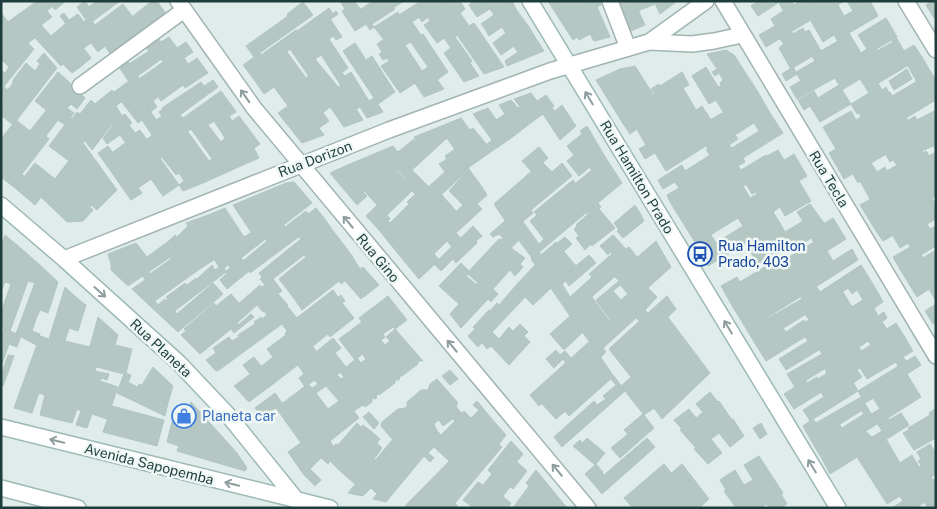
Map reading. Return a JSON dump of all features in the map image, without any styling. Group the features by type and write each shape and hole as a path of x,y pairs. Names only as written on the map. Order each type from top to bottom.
{"street":[{"name":"Rua Hamilton Prado","path":"530,1 838,508"},
{"path":"610,1 628,48"},
{"path":"649,42 706,1"},
{"name":"Rua Tecla","path":"723,1 936,356"},
{"path":"906,1 936,50"},
{"path":"80,86 181,5"},
{"name":"Rua Gino","path":"181,5 254,108 588,508"},
{"path":"649,42 692,44 742,34"},
{"name":"Rua Dorizon","path":"64,259 300,164 424,117 550,71 649,42"},
{"name":"Rua Planeta","path":"1,205 64,259 179,364 228,415 299,504"},
{"name":"Avenida Sapopemba","path":"1,427 251,489 299,504 330,508"},
{"path":"251,489 266,483 269,476 267,465"},
{"path":"1,488 78,508"}],"building":[{"path":"37,1 49,1 52,7 17,33 8,22"},
{"path":"49,1 66,1 55,10"},
{"path":"85,1 89,7 96,1 120,1 89,24 77,7"},
{"path":"152,1 157,1 167,15 140,36 128,20"},
{"path":"340,1 355,1 355,2 345,9"},
{"path":"373,1 404,1 372,24 361,9"},
{"path":"421,1 444,1 384,40 374,27 398,12 399,15"},
{"path":"444,1 460,1 465,9 460,13 469,26 474,23 504,67 484,74 437,6"},
{"path":"474,1 488,1 473,11 469,5"},
{"path":"488,1 509,1 492,12 490,9 477,17 473,11"},
{"path":"512,1 516,9 485,29 481,24 494,15 492,12"},
{"path":"548,1 595,1 560,20"},
{"path":"595,1 600,1 601,5 597,7 610,37 594,41 590,34 579,40 577,37 573,40 560,20"},
{"path":"615,1 634,1 645,25 626,33"},
{"path":"634,1 654,1 655,4 638,11"},
{"path":"654,1 675,1 676,2 660,14"},
{"path":"757,1 778,1 778,3 758,16 751,6"},
{"path":"778,1 792,1 794,5 799,1 813,1 821,14 794,30"},
{"path":"813,1 844,1 822,15"},
{"path":"847,1 870,1 878,16 837,40 822,15 838,5 844,16 853,11"},
{"path":"931,1 936,1 936,17 934,18 926,5"},
{"path":"303,2 313,15 254,57 246,46 288,16 287,14"},
{"path":"355,2 374,27 370,30 366,24 355,31 342,11"},
{"path":"123,4 132,16 100,40 89,24 93,22 95,25"},
{"path":"437,6 457,35 455,37 472,61 470,63 479,76 464,82 444,53 451,48 444,38 437,43 424,25 430,21 428,17 422,22 419,17"},
{"path":"329,8 333,14 336,11 338,14 252,77 243,65 260,53 261,55"},
{"path":"516,9 523,19 504,30 502,27 489,36 485,29"},
{"path":"47,11 52,17 41,25 36,19"},
{"path":"783,11 794,30 766,47 759,35 775,26 771,19"},
{"path":"1,13 17,33 34,49 1,90 1,70 5,73 9,67 1,59"},
{"path":"64,13 69,20 78,14 84,22 86,20 105,46 98,52 91,43 84,48 60,16"},
{"path":"821,14 834,35 823,42 811,21"},
{"path":"886,18 897,37 851,64 837,40 849,33 861,53 867,49 858,35"},
{"path":"36,19 79,68 72,73 63,64 61,66 35,38 28,43 17,33"},
{"path":"523,19 529,27 497,49 493,43 506,33 504,30"},
{"path":"128,20 140,36 118,48 120,51 112,56 100,40"},
{"path":"331,20 342,37 336,40 325,24"},
{"path":"412,22 421,35 423,34 448,72 437,80 401,28"},
{"path":"65,24 91,58 79,68 51,36"},
{"path":"325,24 333,36 329,39 348,68 342,73 345,76 351,72 369,101 374,98 383,112 367,118 360,107 356,109 309,36"},
{"path":"529,27 535,37 516,50 514,46 501,55 497,49"},
{"path":"401,28 411,42 405,45 422,71 428,67 444,89 424,97 386,38"},
{"path":"803,28 805,32 809,30 821,51 791,69 779,48 784,44 780,39"},
{"path":"309,36 321,55 315,59 338,87 341,85 363,120 344,127 290,49"},
{"path":"169,37 177,48 129,82 119,67 128,61 129,64 149,51 146,47 158,38 161,42"},
{"path":"535,37 544,51 507,66 505,61 518,52 516,50"},
{"path":"896,37 904,51 859,77 851,64 876,49 877,51 893,42 892,40"},
{"path":"386,38 415,83 400,93 381,66 389,61 387,58 383,60 379,54 382,52 377,44"},
{"path":"838,41 846,55 801,81 797,74 786,81 782,74 793,67 796,72 815,61 812,56"},
{"path":"186,42 193,52 184,58 188,64 140,97 129,82 138,76 139,79 163,62 161,59"},
{"path":"355,43 366,60 372,56 395,92 378,104 343,51"},
{"path":"914,45 922,57 867,90 859,77"},
{"path":"726,50 734,55 758,92 731,108 718,87 721,86 720,83 723,80 719,73 715,76 712,72 717,69 707,54"},
{"path":"287,52 306,78 309,76 330,107 323,113 329,121 319,128 273,62"},
{"path":"44,53 57,68 13,125 1,115 1,101 4,98 1,95 1,90 4,87 8,90 26,63 35,71 40,64 37,61"},
{"path":"846,55 853,68 797,99 790,87"},
{"path":"922,57 929,69 914,77 908,66"},
{"path":"197,58 208,73 185,88 183,85 161,101 158,97 153,101 157,107 150,112 140,97"},
{"path":"273,62 324,135 302,143 278,113 288,106 274,87 264,94 252,77"},
{"path":"635,66 654,96 651,89 659,84 689,133 668,145 620,69"},
{"path":"706,67 731,108 723,112 716,100 709,104 692,76"},
{"path":"853,68 860,79 842,90 851,104 820,122 810,106 804,110 798,100 814,91 818,98 839,85 835,78"},
{"path":"620,69 645,107 622,122 596,80"},
{"path":"907,69 912,79 894,90 889,81"},
{"path":"929,69 936,80 936,84 882,116 874,102 890,92 892,96 916,82 915,77"},
{"path":"58,72 69,82 46,110 35,101"},
{"path":"682,72 689,85 683,88 696,110 702,106 711,120 689,133 660,86"},
{"path":"213,80 218,87 162,128 156,120 162,116 159,112 162,108 201,82 204,86"},
{"path":"129,81 162,128 152,135 142,120 138,123 114,92"},
{"path":"69,82 85,98 77,109 71,104 67,108 74,113 65,125 58,120 46,136 49,139 22,174 24,176 15,188 1,177 1,167"},
{"path":"878,83 882,90 886,87 889,93 874,102 867,90"},
{"path":"936,84 936,104 934,101 906,118 908,120 891,131 882,116"},
{"path":"112,90 121,102 116,106 122,116 125,114 132,123 129,125 135,133 140,130 179,185 163,196 106,115 95,104"},
{"path":"221,91 229,102 173,142 162,128 180,115 183,118"},
{"path":"758,92 770,113 714,148 700,126"},
{"path":"531,93 537,101 546,95 554,106 532,122 514,99"},
{"path":"869,93 885,120 836,149 823,127 851,111 856,120 861,117 851,104"},
{"path":"91,100 105,114 69,161 49,146 70,118 72,119 77,112 80,114"},
{"path":"511,100 518,108 520,107 532,122 510,139 496,120 505,114 499,105"},
{"path":"229,102 236,112 229,116 232,121 239,116 248,128 227,141 210,115"},
{"path":"562,105 576,126 560,140 543,114 552,108 555,111"},
{"path":"645,107 668,145 645,159 639,149 646,145 637,129 630,134 622,122"},
{"path":"488,108 510,139 492,151 487,144 492,140 473,114"},
{"path":"936,110 936,125 900,146 891,131 915,116 917,120"},
{"path":"770,113 783,133 727,168 714,148 735,135 738,139 729,145 732,148 759,131 754,123"},
{"path":"105,114 112,124 92,150 85,141"},
{"path":"210,115 214,121 208,125 221,142 225,138 243,165 223,174 191,129"},
{"path":"461,118 470,130 473,128 492,151 468,168 439,127"},
{"path":"16,120 30,131 1,167 1,139"},
{"path":"885,120 900,146 844,179 829,153"},
{"path":"113,125 120,135 107,144 103,138"},
{"path":"936,125 936,150 933,146 922,151 923,153 926,151 929,156 934,153 936,160 916,173 900,146"},
{"path":"587,126 594,138 580,150 582,152 579,155 577,153 574,155 567,146 582,134 580,131"},
{"path":"700,126 713,146 708,149 706,146 666,171 655,153"},
{"path":"439,127 447,138 412,170 398,152 414,139 416,142 414,137"},
{"path":"162,128 203,183 183,191 179,185 184,181 179,173 176,175 162,157 160,159 147,139"},
{"path":"248,128 260,144 254,148 259,158 243,165 227,141"},
{"path":"188,132 209,161 212,159 223,174 203,183 173,142"},
{"path":"594,138 604,155 579,176 567,161 577,153 579,155 582,152 580,150"},
{"path":"83,143 117,190 97,210 91,205 81,217 68,217 43,194"},
{"path":"125,143 151,179 138,188 113,152"},
{"path":"108,146 142,193 131,200 98,153"},
{"path":"393,146 413,171 405,178 381,151"},
{"path":"713,146 726,167 670,202 667,195 679,188 675,182 663,189 658,180 682,165 685,171 710,155 706,150"},
{"path":"900,146 916,172 870,199 860,181 858,183 853,174 871,163 877,172 885,167 887,171 897,165 893,160 890,162 886,155"},
{"path":"539,147 548,158 532,172 522,161"},
{"path":"455,149 469,169 439,197 428,187 445,172 439,164 447,159 445,156"},
{"path":"778,150 784,160 739,189 727,168 743,158 745,162 738,166 741,170"},
{"path":"381,151 404,179 377,205 343,167"},
{"path":"794,154 807,176 752,210 739,189 743,186 750,198 757,194 756,192 752,194 746,184"},
{"path":"604,155 622,183 593,207 576,183 592,170 589,167"},
{"path":"936,160 936,196 932,198 916,173"},
{"path":"542,162 552,172 562,163 572,176 531,210 533,213 512,231 494,204"},
{"path":"35,163 55,179 35,205 15,188"},
{"path":"343,167 367,196 357,205 330,173"},
{"path":"726,167 751,210 696,244 670,202"},
{"path":"469,169 482,187 463,205 449,191"},
{"path":"413,171 426,184 415,194 412,191 387,215 390,219 379,230 366,216"},
{"path":"916,173 931,198 876,231 860,205"},
{"path":"573,180 593,207 532,258 512,231 523,222 539,244 544,239 530,221 537,215 534,212"},
{"path":"799,181 811,201 785,216 780,207 773,212 780,223 765,232 752,210"},
{"path":"293,182 312,203 259,244 233,205 286,183"},
{"path":"426,184 438,196 391,245 379,230 388,221 390,223 409,204 407,202"},
{"path":"482,187 487,195 477,204 482,209 456,233 461,238 452,247 447,241 434,254 439,260 419,279 404,261"},
{"path":"43,194 68,217 81,217 90,207 93,210 83,221 67,222 41,197"},
{"path":"442,195 456,211 404,261 391,245 438,196"},
{"path":"932,198 936,205 936,211 883,241 876,231"},
{"path":"598,203 601,207 599,209 615,228 585,250 576,238 579,236 574,229 588,214 586,213"},
{"path":"810,204 824,223 777,252 765,232 780,223 785,232 803,221 797,212"},
{"path":"635,205 640,213 619,230 614,223"},
{"path":"225,208 244,237 252,232 259,244 241,258 211,214"},
{"path":"316,208 324,218 250,273 243,261 267,241 265,239 306,211 308,214"},
{"path":"751,210 764,231 708,266 696,244 711,235 716,243 743,226 738,218"},
{"path":"936,211 936,219 927,224 930,229 936,226 936,232 910,247 908,243 900,248 893,236"},
{"path":"640,213 644,221 623,238 617,231"},
{"path":"211,214 234,248 212,261 186,223"},
{"path":"324,218 334,232 265,285 260,279 262,277 259,273 301,239 298,236"},
{"path":"833,218 846,239 790,274 780,257 783,255 786,259 814,242 811,238 792,251 789,245"},
{"path":"505,221 519,240 478,283 468,274 466,276 477,285 459,304 439,286 461,263 469,271 499,239 503,238 499,234 493,237 490,234"},
{"path":"188,226 212,261 197,271 170,240 175,235 177,237"},
{"path":"473,226 482,236 456,263 453,259 441,271 434,264"},
{"path":"764,231 777,252 758,264 745,243"},
{"path":"334,232 344,245 286,288 279,279 306,257 304,254"},
{"path":"936,232 936,246 901,271 893,257"},
{"path":"5,235 23,250 11,284 5,282 1,291 1,246"},
{"path":"613,235 626,249 629,247 637,257 570,316 550,287 589,255 596,263 569,286 566,281 562,284 570,297 592,277 589,274 612,254 610,252 608,255 600,246"},
{"path":"565,237 572,244 564,251 557,243"},
{"path":"170,240 179,251 128,286 111,270 108,254 136,243 147,257"},
{"path":"656,241 671,267 611,321 596,300 619,281 615,277","holes":["620,285 628,294 621,300 613,291"]},
{"path":"556,242 576,266 550,287 531,259 539,252 541,255"},
{"path":"344,245 352,256 295,300 286,288"},
{"path":"234,248 242,259 231,268 228,265 224,268 226,272 164,319 149,305 155,301 158,305 165,299 166,301 168,299 166,297 185,283 187,285 197,279 212,265 215,270 219,267 214,259"},
{"path":"511,248 525,258 520,264 523,267 515,276 510,270 493,289 498,294 491,302 475,286"},
{"path":"852,249 858,260 803,295 790,274 827,251 833,261"},
{"path":"23,250 41,266 35,283 28,281 10,331 1,327 1,312"},
{"path":"936,250 936,268 909,284 901,271"},
{"path":"179,251 197,271 149,305 132,289 145,280 143,276 149,272 150,274"},
{"path":"777,252 789,273 734,309 721,286 737,277 740,282 771,263 768,258"},
{"path":"352,256 360,269 341,284 339,281 302,310 295,300"},
{"path":"242,259 249,271 227,289 220,280 227,273 226,271"},
{"path":"535,265 543,277 529,293 518,283"},
{"path":"861,265 868,276 816,308 807,292 816,286 820,292"},
{"path":"41,266 58,282 48,313 40,310 36,319 32,331 40,334 36,345 16,334"},
{"path":"363,267 379,285 361,299 345,281"},
{"path":"936,268 936,301 929,289 917,297 909,284"},
{"path":"789,273 803,295 747,330 734,309"},
{"path":"868,276 877,291 863,300 857,290 852,294 848,288"},
{"path":"543,277 551,288 533,305 525,297"},
{"path":"273,279 282,291 270,299 262,287"},
{"path":"213,283 223,294 178,332 164,319 175,311 177,314"},
{"path":"518,283 529,293 478,347 468,336 475,329 473,327 497,303 499,305"},
{"path":"260,285 273,303 263,312 257,305 237,323 238,325 251,314 254,317 234,333 231,329 200,354 191,345"},
{"path":"475,286 488,299 461,328 450,314"},
{"path":"65,287 78,299 60,357 35,350 40,336 49,339"},
{"path":"648,288 657,297 645,310 648,313 640,321 636,318 603,348 606,352 601,357 589,341"},
{"path":"333,290 338,297 341,295 345,301 342,303 354,318 330,337 328,334 313,346 294,320"},
{"path":"877,291 883,302 874,308 878,316 884,312 887,318 882,322 887,329 837,361 817,329"},
{"path":"807,292 816,308 756,345 747,330 802,299 800,296"},
{"path":"843,292 852,307 826,324 816,308"},
{"path":"231,294 239,303 191,345 181,335 186,331 184,329 214,303 216,306"},
{"path":"278,294 288,305 279,312 270,299"},
{"path":"388,296 407,320 395,329 393,327 383,334 385,337 355,360 339,339 362,322 359,318"},
{"path":"667,296 676,309 668,317 658,304"},
{"path":"592,297 610,322 589,341 570,316"},
{"path":"78,299 86,305 78,331 69,328"},
{"path":"273,303 286,321 216,371 206,360 216,353 213,348 229,337 232,341 239,337 238,335 255,324 254,322 267,315 264,311"},
{"path":"658,304 710,373 662,419 654,408 644,415 621,386 631,377 609,349"},
{"path":"936,304 936,322 933,324 925,311"},
{"path":"287,306 297,318 289,324 279,312"},
{"path":"816,308 826,324 766,361 756,345 783,328 786,332 804,320 805,322 809,320 805,314"},
{"path":"570,316 583,332 564,350 550,334"},
{"path":"98,317 118,335 115,345 132,349 126,373 131,375 128,383 122,379 124,374 85,364"},
{"path":"294,320 304,334 273,357 267,349 286,335 287,331 282,324 286,321 289,324"},
{"path":"896,323 906,339 849,375 839,359 859,347 861,351 871,345 868,341"},
{"path":"520,324 528,332 524,336 530,342 509,365 491,346 487,349 482,343 492,332 499,339 509,327 513,331"},
{"path":"4,328 21,336 17,347 9,344 1,367 1,335"},
{"path":"395,329 423,361 418,361 418,364 400,376 399,380 395,380 395,383 379,395 377,394 376,399 372,398 372,402 365,407 341,379 344,377 340,372 357,358 361,363 366,359 363,355 381,340 385,345 390,341 386,337"},
{"path":"817,329 827,345 786,370 779,359 808,341 805,337"},
{"path":"304,334 316,351 273,384 260,367"},
{"path":"333,338 341,348 335,353 346,367 337,375 316,352"},
{"path":"906,339 913,351 903,357 906,361 898,366 896,362 867,379 860,368"},
{"path":"65,341 90,347 85,364 60,357"},
{"path":"590,341 598,353 539,406 530,395"},
{"path":"827,345 837,361 795,387 787,374 822,354 819,349"},
{"path":"35,350 52,355 32,413 14,408"},
{"path":"556,350 560,355 565,351 571,358 566,363 563,359 554,368 546,359"},
{"path":"316,352 331,368 305,387 299,378 304,374 298,365"},
{"path":"598,353 612,374 569,412 564,412 556,419 542,404"},
{"path":"8,355 14,356 3,386 1,385 1,375"},
{"path":"52,355 75,362 55,419 40,415 45,395 39,393"},
{"path":"915,356 921,365 907,374 921,397 879,426 871,414 880,409 873,398 865,403 858,391"},
{"path":"254,357 261,366 250,374 243,365"},
{"path":"839,359 849,375 794,409 784,394 806,380 807,383 817,377 818,379 827,373 825,369"},
{"path":"75,362 96,367 81,411 77,409 72,423 55,419"},
{"path":"153,367 173,386 168,403 138,388 139,384 142,385"},
{"path":"260,367 273,384 249,402 234,386"},
{"path":"331,368 360,401 301,443 276,408 308,384 312,388 318,384 314,380","holes":["326,386 339,401 328,409 316,393"]},
{"path":"450,370 458,379 450,385 442,376"},
{"path":"857,370 862,377 853,383 849,375"},
{"path":"95,371 109,374 107,380 101,378 100,381 118,387 107,419 92,414 87,428 76,425"},
{"path":"612,374 614,376 569,416 566,412 569,412"},
{"path":"849,375 858,391 810,421 803,410 824,397 821,392"},
{"path":"614,376 625,391 562,447 554,437 594,401 597,405 606,399 603,396 616,385 611,379"},
{"path":"122,379 168,403 165,416 117,393"},
{"path":"437,379 458,403 456,406 461,413 443,426 439,420 434,424 437,431 405,454 381,426 382,422 398,409 405,408 407,402 421,390 428,390 430,384"},
{"path":"710,392 733,419 744,436 730,447 719,433 711,439 722,453 708,464 694,449 696,448 674,420 689,409 696,418 703,412 696,404"},
{"path":"275,393 282,403 263,418 255,408"},
{"path":"861,397 867,407 812,442 803,426 813,419 816,423"},
{"path":"360,401 363,405 354,411 359,418 330,441 333,446 304,475 288,452"},
{"path":"477,401 491,418 449,461 434,447 428,453 434,458 430,462 424,456 386,502 373,499 406,456 405,454 437,431 441,435 455,421 453,419 464,411 471,418 479,410 473,405"},
{"path":"191,402 237,453 247,468 245,471 177,451 179,446 167,442 172,422 184,425"},
{"path":"112,406 164,420 157,446 103,432"},
{"path":"867,407 877,424 822,459 812,442 839,424 842,428 864,414 861,410"},
{"path":"936,408 936,438 914,450 903,433 930,415 929,413"},
{"path":"369,412 379,423 374,429 363,417"},
{"path":"901,413 909,425 887,439 879,426"},
{"path":"643,414 654,428 620,458 611,448 628,434 624,430"},
{"path":"491,418 506,435 499,444 483,427"},
{"path":"357,423 372,432 339,470 330,461 328,464 321,458 336,444 338,445"},
{"path":"761,423 767,434 760,439 753,428"},
{"path":"483,427 502,447 455,503 458,507 404,507"},
{"path":"865,431 872,437 882,431 886,439 830,474 822,459"},
{"path":"372,432 380,439 377,443 382,448 375,460 355,484 339,470"},
{"path":"587,438 605,453 596,464 603,472 592,482 585,474 595,465 573,446 580,440 582,443"},
{"path":"647,438 655,447 602,494 592,482 602,473 604,475"},
{"path":"393,439 406,456 377,494 371,488 363,496 348,493"},
{"path":"886,439 914,487 887,504 857,457"},
{"path":"511,441 523,454 480,508 469,508 471,506 463,500 478,482 483,485 492,474 488,470"},
{"path":"930,444 934,450 936,449 936,474 914,487 900,463 912,455 919,467 921,465 918,461 921,459 917,452"},
{"path":"759,456 783,493 781,494 787,504 780,508 769,508 767,504 760,508 736,508 724,491 726,490 720,480 735,470 744,485 753,480 744,465"},
{"path":"517,462 527,471 513,489 510,487 503,496 495,490"},
{"path":"664,464 672,474 632,507 624,498"},
{"path":"682,464 709,499 699,508 631,508"},
{"path":"310,469 321,480 315,486 304,475"},
{"path":"536,470 567,508 513,508 529,486 526,483"},
{"path":"931,477 933,480 936,478 936,496 925,503 916,486"},
{"path":"916,486 925,502 916,508 892,508 903,501 900,496"},
{"path":"495,490 511,503 508,508 480,508"},
{"path":"936,496 936,508 928,508 925,503"}],"place":[{"name":"Rua Hamilton Prado, 403","path":"700,254"},
{"name":"Planeta car","path":"184,416"}]}
